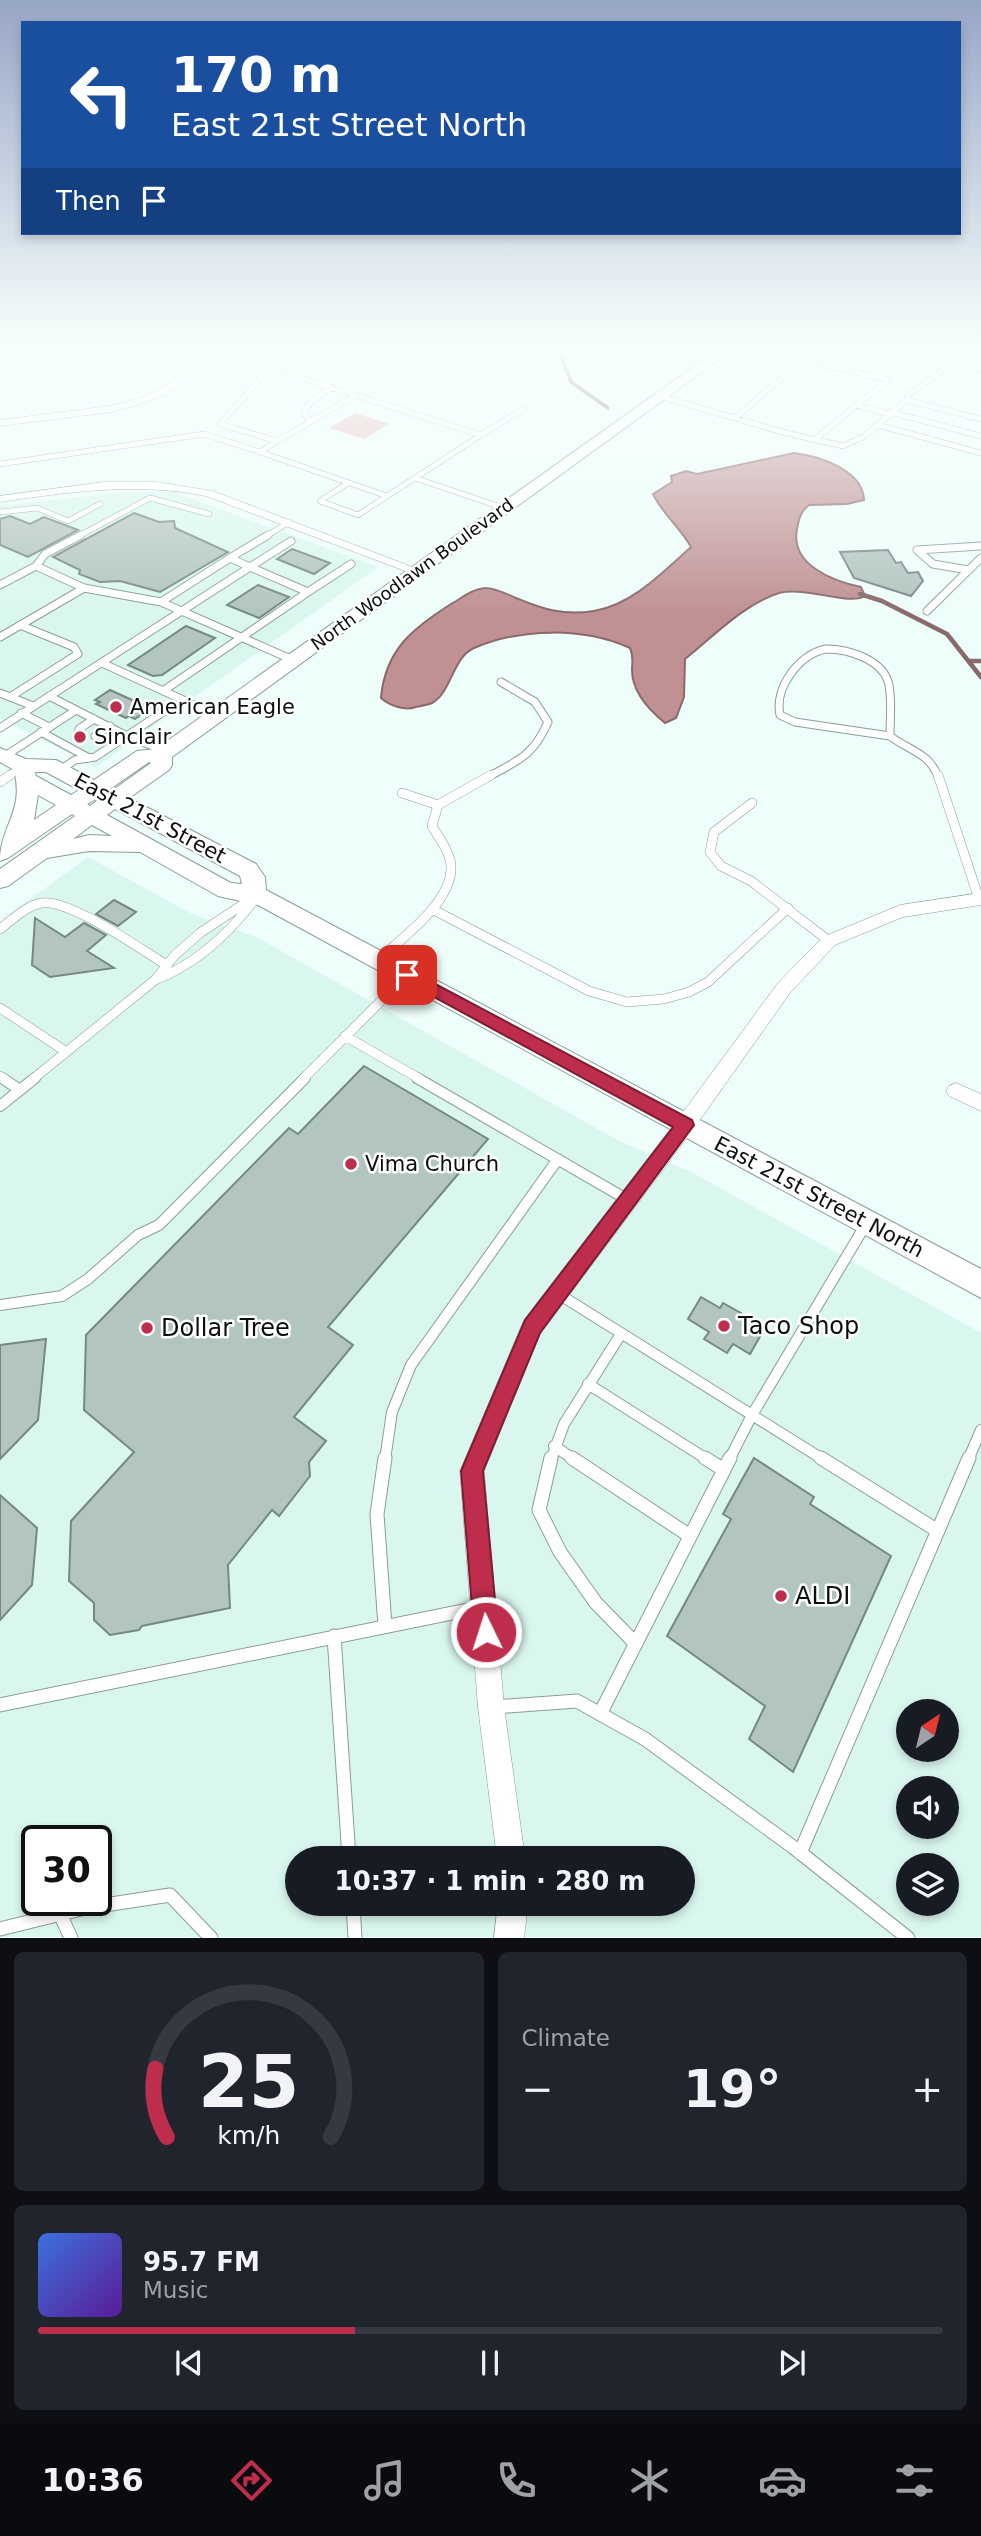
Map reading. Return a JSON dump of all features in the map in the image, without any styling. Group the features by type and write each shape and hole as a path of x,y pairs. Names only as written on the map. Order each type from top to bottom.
{"main road":[{"name":"North Woodlawn Boulevard","path":"6,849 81,810 105,794 144,756 163,753 604,435"},
{"name":"East 21st Street","path":"14,764 44,764 60,770 247,870 254,877 253,887 257,895"},
{"name":"East 21st Street North","path":"14,764 81,810 226,890 257,895 981,1284"},
{"path":"6,849 27,813 29,801 14,764"},
{"name":"North Woodlawn Boulevard","path":"0,880 39,854 81,810"},
{"path":"39,854 89,843 147,846"}],"street":[{"path":"0,499 106,484 155,482 209,492 417,571"},
{"path":"509,1846 491,1707 472,1471 532,1327 685,1125 784,988 830,941 900,911 980,899"},
{"path":"956,1091 981,1103"},
{"path":"509,1937 512,1916"}],"lane":[{"path":"0,464 194,435"},
{"path":"208,435 387,496"},
{"path":"258,435 276,441"},
{"path":"260,452 286,435"},
{"path":"798,435 841,447 869,435"},
{"path":"814,440 820,435"},
{"path":"916,435 981,453"},
{"path":"348,483 320,501 358,514 481,436"},
{"path":"415,478 504,508"},
{"path":"0,585 36,566 45,554 150,498 209,514"},
{"path":"0,512 37,508 68,521 100,504"},
{"path":"161,602 289,522"},
{"path":"260,539 280,548"},
{"path":"0,728 291,541"},
{"path":"968,570 933,563 924,559 917,550 981,546"},
{"path":"230,558 308,592"},
{"path":"927,611 981,558"},
{"path":"163,691 351,564"},
{"path":"36,566 84,588 161,602 293,660"},
{"path":"0,637 84,588"},
{"path":"10,696 78,654 74,647 20,625"},
{"path":"890,736 889,684 877,664 856,655 832,649 818,650 804,660 777,702 780,715 795,722 890,736 900,744 924,755 934,764 980,899"},
{"path":"102,663 216,715"},
{"path":"378,960 432,909 446,889 451,868 444,846 432,826 438,805 522,758 538,743 548,722 543,708 531,696 501,682"},
{"path":"0,693 33,706"},
{"path":"49,696 163,753"},
{"path":"0,782 41,732 76,710"},
{"path":"60,770 75,761 95,757 163,712"},
{"path":"21,713 49,727"},
{"path":"79,729 94,719"},
{"path":"95,736 110,726"},
{"path":"41,732 63,740 75,751 89,758"},
{"path":"75,751 82,745"},
{"path":"402,793 438,805"},
{"path":"752,803 714,832 710,852 722,866 751,881 830,941"},
{"path":"0,1106 155,980 165,964 215,921 257,895"},
{"path":"155,980 179,972 233,928 257,895"},
{"path":"0,929 43,903 54,903 73,910 165,964"},
{"path":"432,909 589,990 610,998 635,1002 664,999 689,992 708,982 788,908"},
{"path":"0,1304 62,1296 88,1279 138,1235 159,1225 407,975"},
{"path":"0,1008 65,1051"},
{"path":"345,1035 628,1200"},
{"path":"0,1076 20,1090"},
{"path":"386,1626 377,1514 392,1412 411,1365 558,1159"},
{"path":"600,1714 752,1415 867,1222"},
{"path":"556,1293 937,1531"},
{"path":"621,1334 588,1384 554,1446 539,1510 560,1552 596,1603 636,1644"},
{"path":"588,1384 724,1470"},
{"path":"800,1853 981,1430"},
{"path":"554,1446 690,1536"},
{"path":"0,1705 484,1606"},
{"path":"334,1636 348,1846"},
{"path":"491,1707 577,1701 645,1739 800,1853 908,1937"},
{"path":"112,1905 170,1895 211,1937"},
{"path":"0,1929 52,1916"},
{"path":"61,1916 71,1937"},
{"path":"354,1916 355,1937"}],"shaded area":[{"path":"353,435 370,435 364,439"},
{"path":"794,453 815,457 838,466 856,480 862,489 864,500 847,504 809,505 799,519 797,542 807,562 827,576 861,587 865,596 849,599 790,592 779,593 754,605 685,659 684,697 676,718 665,723 642,700 633,678 630,648 612,641 572,633 512,637 474,648 461,659 444,691 430,704 402,708 381,698 388,666 403,642 437,613 467,594 489,588 544,608 573,613 608,608 634,595 691,547 653,494 672,482 671,476 686,471 697,474"},
{"path":"124,492 174,492 378,567 96,767 0,718 0,506"},
{"path":"88,857 190,913 258,938 619,1141 691,1172 981,1333 981,1937 0,1937 0,921"}],"building":[{"path":"134,513 159,522 174,521 175,528 228,552 160,592 120,581 100,582 79,574 80,570 53,557"},
{"path":"10,516 30,524 44,517 78,530 28,557 0,545 0,519"},
{"path":"292,549 330,563 314,574 277,559"},
{"path":"888,550 896,563 901,562 908,573 918,572 923,581 911,596 854,578 840,552"},
{"path":"258,585 289,597 259,618 227,605"},
{"path":"186,626 215,638 162,675 153,676 128,665"},
{"path":"110,690 150,708 135,719 129,716 126,718 96,704 100,702 95,700"},
{"path":"114,900 136,912 118,926 96,914"},
{"path":"35,918 65,937 84,923 106,935 87,951 114,968 50,977 32,965"},
{"path":"364,1066 488,1139 328,1327 353,1345 294,1417 326,1441 309,1462 310,1476 279,1516 272,1510 228,1565 230,1608 110,1635 94,1620 94,1603 69,1581 71,1521 134,1452 84,1410 86,1335 289,1128 298,1134"},
{"name":"Taco Shop","path":"701,1297 720,1308 723,1303 741,1313 738,1318 762,1333 750,1354 733,1344 727,1353 704,1339 709,1332 688,1319"},
{"path":"46,1339 38,1420 0,1459 0,1345"},
{"name":"ALDI","path":"754,1458 814,1497 810,1504 891,1556 793,1772 749,1739 765,1706 667,1636 731,1519 723,1514"},
{"path":"0,1495 37,1528 32,1585 0,1620"}],"waterway":[{"path":"860,594 882,601 947,634 981,677"},
{"path":"969,661 981,661"}],"place":[{"name":"American Eagle","path":"116,707"},
{"name":"Sinclair","path":"80,737"},
{"name":"Vima Church","path":"351,1164"},
{"name":"Taco Shop","path":"724,1326"},
{"name":"Dollar Tree","path":"147,1328"},
{"name":"ALDI","path":"781,1596"}],"route":[{"path":"407,975 685,1125 532,1327 472,1471 486,1632"}]}
